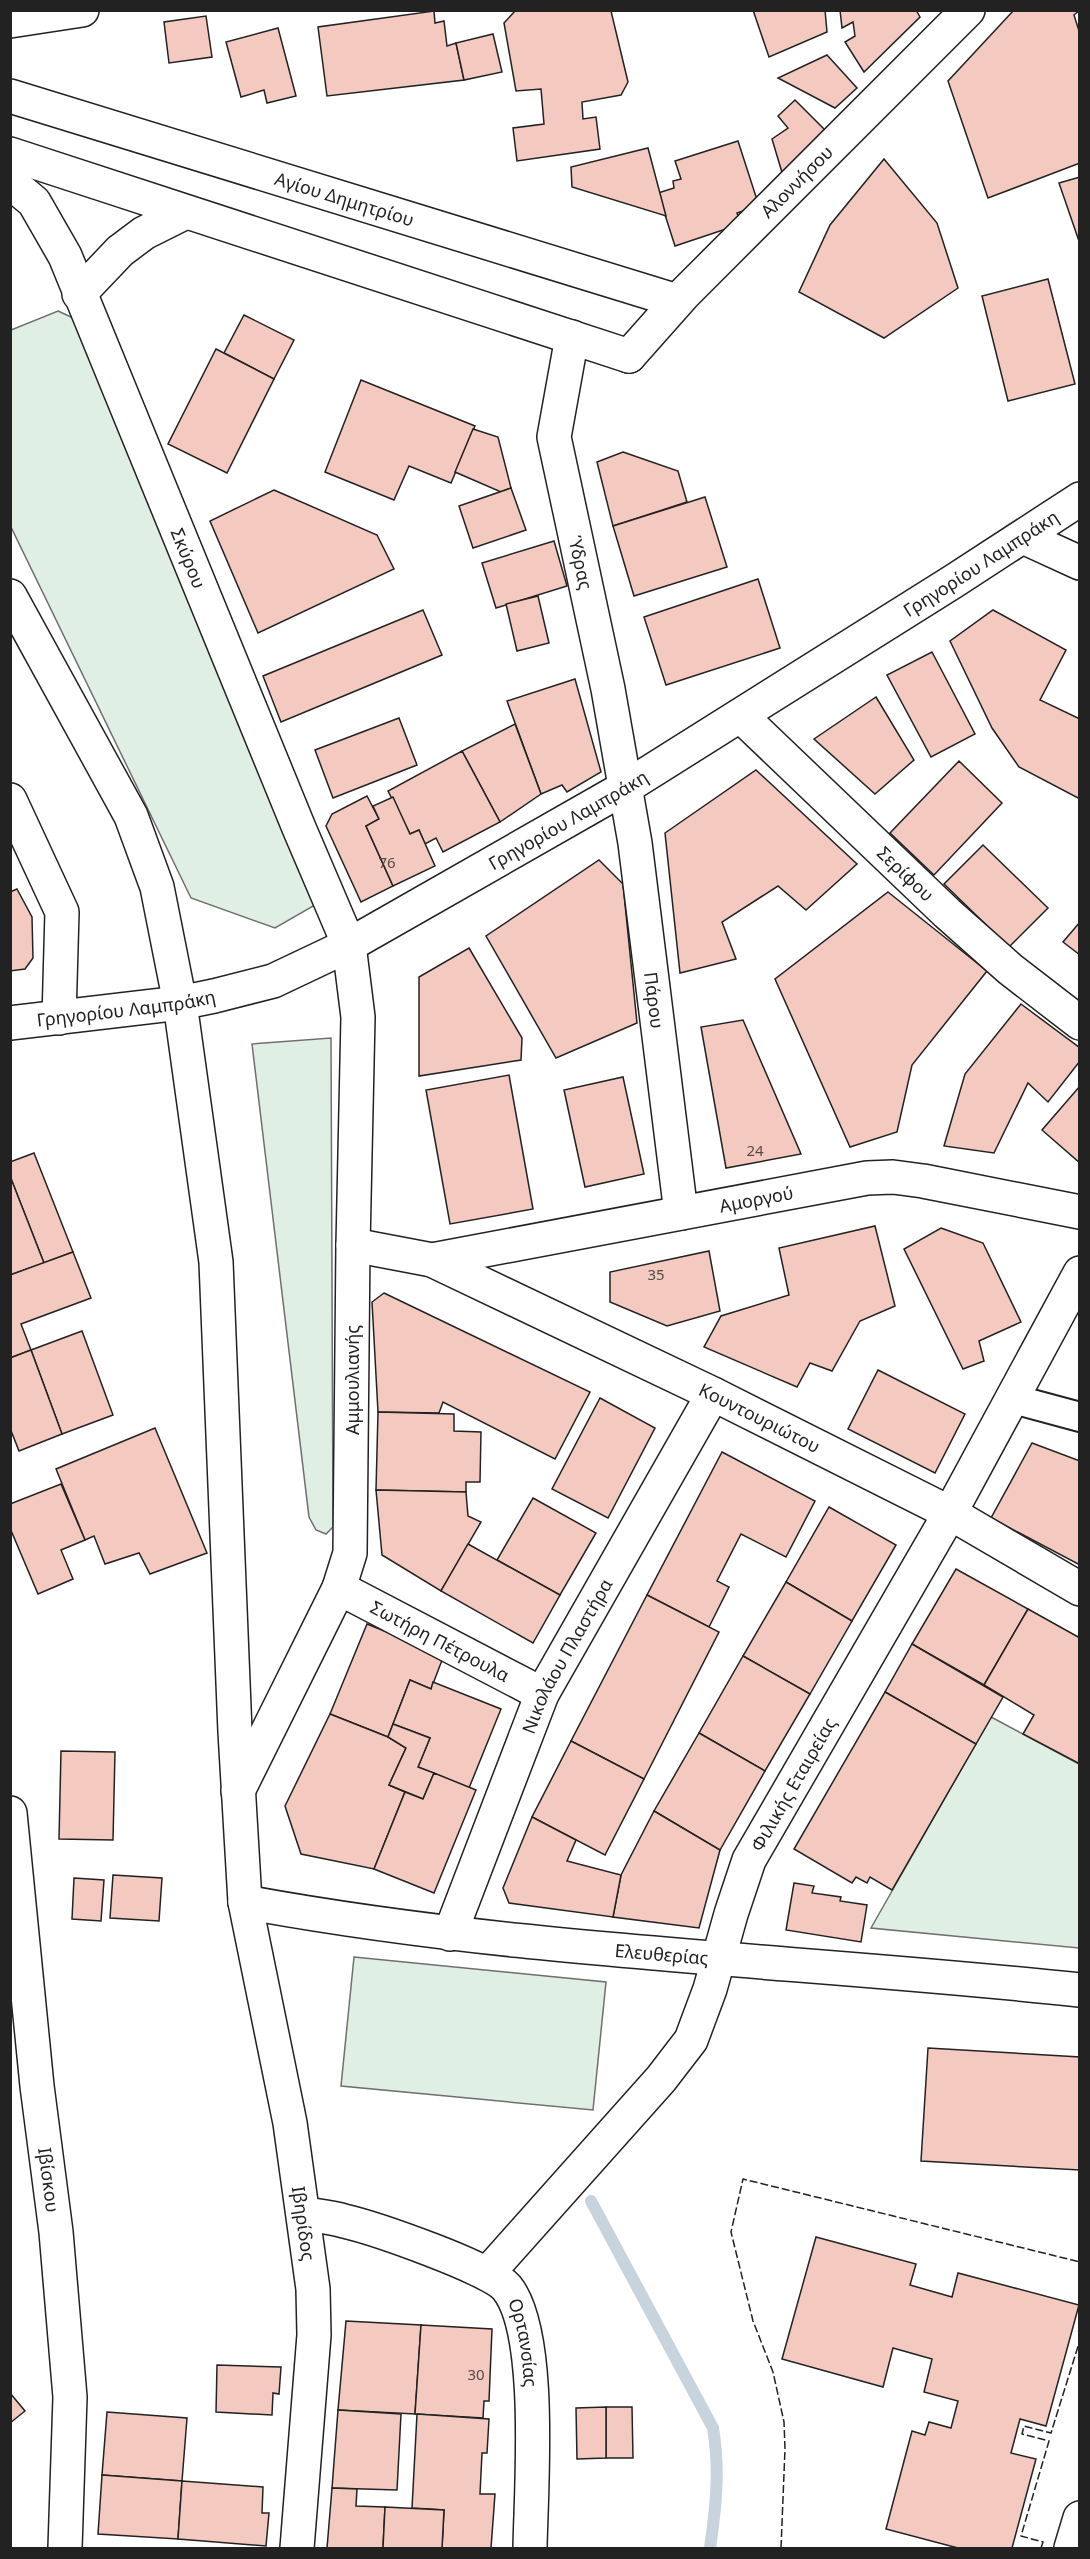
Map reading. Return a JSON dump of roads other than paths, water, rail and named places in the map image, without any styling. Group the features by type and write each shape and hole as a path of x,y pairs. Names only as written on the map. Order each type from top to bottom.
{"street":[{"path":"10,21 82,10"},
{"name":"Αλοννήσου","path":"572,337 629,356 677,301 968,10"},
{"name":"Αγίου Δημητρίου","path":"10,96 677,301"},
{"path":"10,154 572,337"},
{"name":"Σκύρου","path":"10,182 34,202 56,239 350,945"},
{"path":"79,294 120,251 144,233 186,212"},
{"name":"Ύδρας","path":"572,337 554,437 593,616 626,787"},
{"name":"Γρηγορίου Λαμπράκη","path":"10,1023 180,1003 273,981 350,945 626,787 1080,499"},
{"path":"1023,537 1080,563"},
{"path":"10,596 131,816 157,887 180,1003"},
{"name":"Σερίφου","path":"741,716 947,913 1010,969 1080,1023"},
{"name":"Πάρου","path":"626,787 644,897 681,1213"},
{"path":"10,800 62,912 59,1018"},
{"name":"Αμμουλιανής","path":"238,1791 339,1587 350,1553 358,1017 350,945"},
{"name":"Αμμουλιανής","path":"180,1003 216,1262 238,1791 245,1902"},
{"name":"Αμοργού","path":"432,1260 867,1178 893,1177 939,1184 1080,1212"},
{"path":"353,1245 432,1260"},
{"name":"Κουντουριώτου","path":"432,1260 713,1394 950,1513 1080,1589"},
{"name":"Φιλικής Εταιρείας","path":"488,2273 680,2056 699,2022 719,1960 730,1914 749,1860 950,1513 1080,1274"},
{"name":"Νικολάου Πλαστήρα","path":"450,1934 542,1694 713,1394"},
{"path":"1013,1399 1080,1417"},
{"name":"Σωτήρη Πέτρουλα","path":"339,1587 542,1694"},
{"name":"Ιβίσκου","path":"10,1813 26,1982 56,2232 70,2397 65,2548"},
{"name":"Ελευθερίας","path":"245,1902 341,1920 450,1934 719,1960 990,1980 1080,1990"},
{"name":"Ιβηρίδος","path":"245,1902 290,2123 313,2289 314,2335 297,2548"},
{"name":"Ορτανσίας","path":"304,2214 365,2226 488,2273 506,2286 520,2309 529,2356 532,2400 530,2548"},
{"path":"1071,2548 1080,2518"}],"waterway":[{"path":"591,2201 713,2428 716,2488 710,2548"}]}
